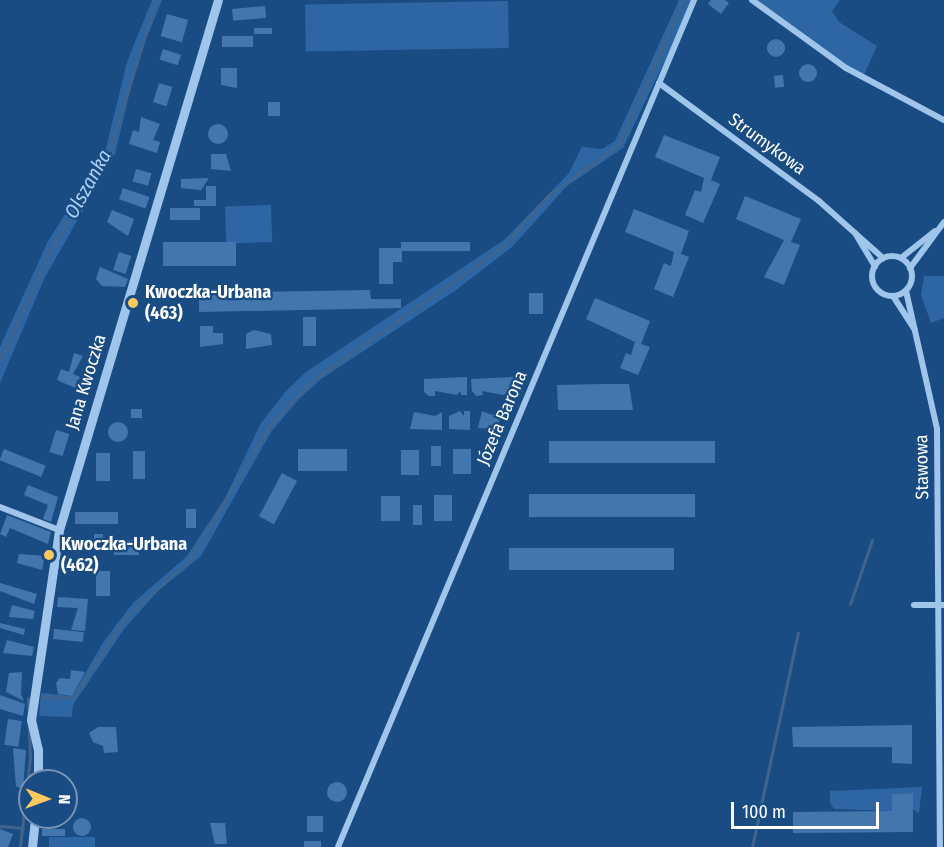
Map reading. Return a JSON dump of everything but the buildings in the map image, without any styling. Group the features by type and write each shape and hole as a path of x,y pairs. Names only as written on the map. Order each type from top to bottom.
{"street":[{"name":"Jana Kwoczka","path":"37,769 31,720 59,531 218,0"},
{"name":"Józefa Barona","path":"338,847 694,0"},
{"path":"752,0 846,68 944,120"},
{"name":"Strumykowa","path":"659,82 855,233 883,258"},
{"path":"935,231 910,268 906,291 893,296 877,289 872,278 875,266 883,258 901,258 944,222"},
{"name":"Strumykowa","path":"855,233 875,266"},
{"path":"901,258 910,268"},
{"name":"Stawowa","path":"906,291 936,429 941,605 940,847"},
{"name":"Stawowa","path":"893,296 915,331"},
{"path":"0,507 59,531"},
{"path":"914,605 941,605"},
{"path":"32,847 34,829"}],"shaded area":[{"path":"152,0 162,0 137,61 115,154 44,279 0,383 0,347 48,241 105,152 127,62"},
{"path":"679,0 694,0 623,148 567,186 512,247 456,290 321,379 298,400 271,432 201,556 159,590 124,629 73,705 72,717 39,716 41,693 72,696 104,641 133,603 187,556 225,498 261,423 286,391 306,372 504,240 569,173 582,147 602,149 615,141"},
{"path":"752,0 840,0 832,11 839,22 877,46 863,77"},
{"path":"508,1 509,48 306,52 305,5"},
{"path":"271,205 272,242 226,244 225,207"},
{"path":"924,276 944,276 944,318 931,323 921,295"},
{"path":"922,787 919,813 912,809 912,793 892,794 892,811 834,809 830,803 830,791"},
{"path":"49,837 95,837 95,847 49,847"}],"waterway":[{"name":"Olszanka","path":"0,360 51,249 108,155 156,0"},
{"path":"42,698 74,697 123,620 190,559 271,423 313,380 501,248 548,196 619,144 683,0"},
{"path":"850,604 872,540"},
{"path":"752,847 798,633"},
{"path":"20,847 30,758 28,698"},
{"name":"Olszanka","path":"0,826 18,828"}],"place":[{"name":"Kwoczka-Urbana (463)","path":"133,303"},
{"name":"Kwoczka-Urbana (462)","path":"49,555"}]}
